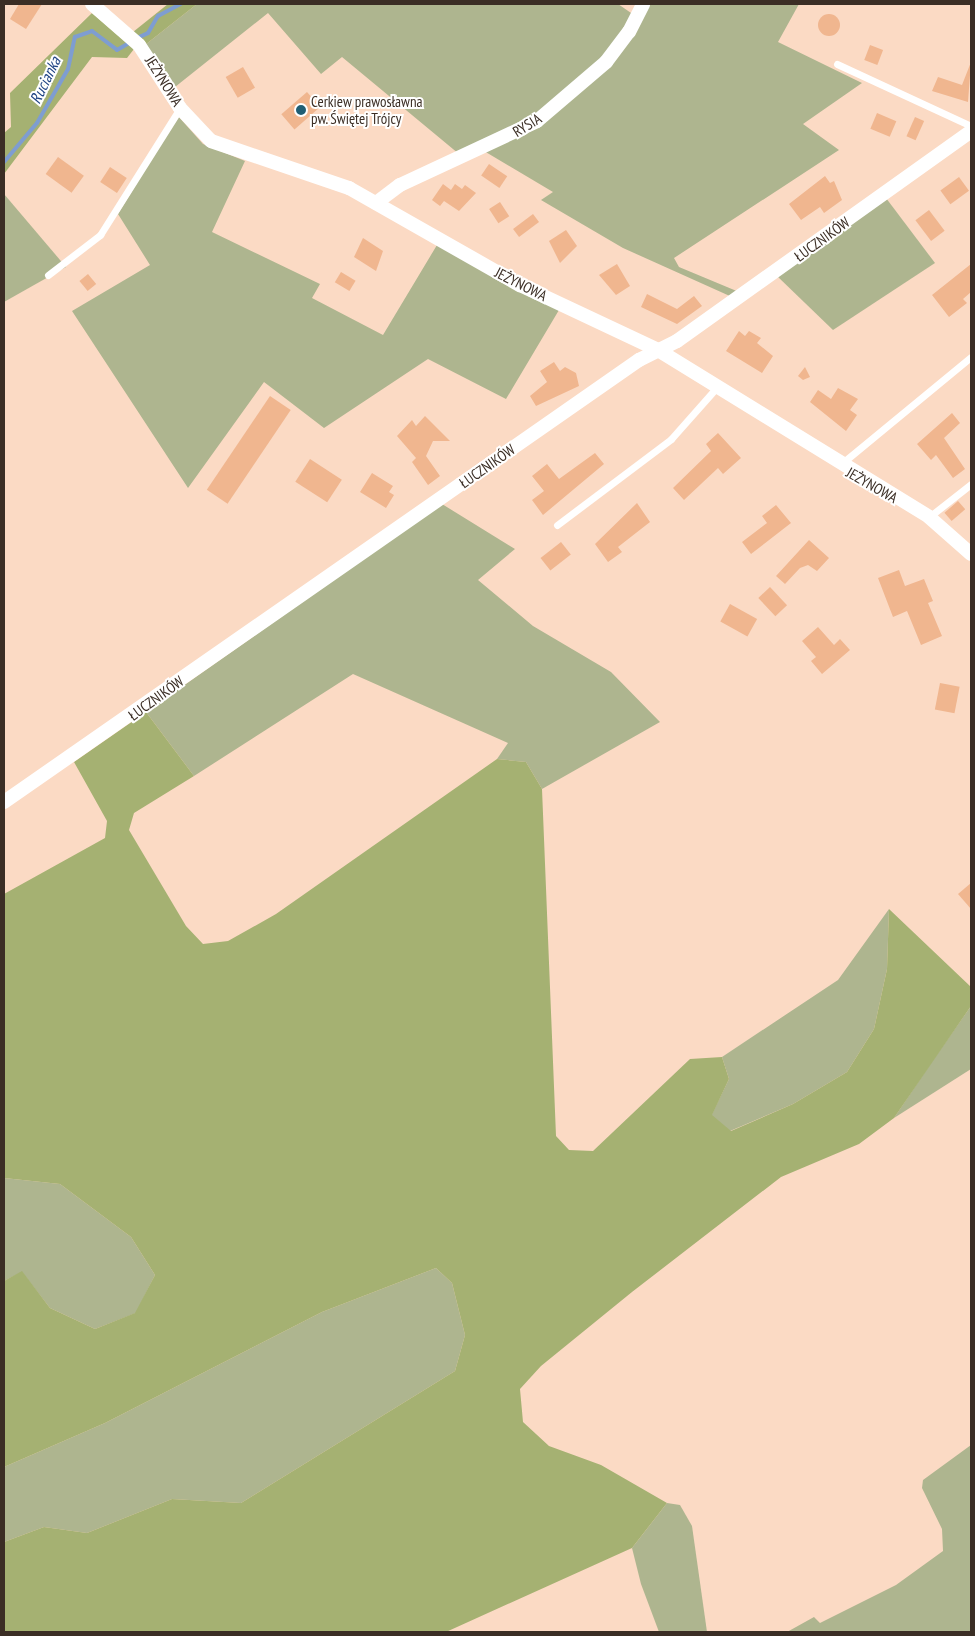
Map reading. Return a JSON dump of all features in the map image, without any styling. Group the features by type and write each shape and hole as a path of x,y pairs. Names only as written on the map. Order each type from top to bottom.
{"street":[{"name":"JEŻYNOWA","path":"92,4 139,45 180,108 211,140 323,177 376,203 520,285 658,350 839,465 929,517 971,554"},
{"name":"RYSIA","path":"376,203 400,185 537,121 606,62 630,32 643,4"},
{"name":"ŁUCZNIKÓW","path":"4,802 658,350 776,272 971,131"}],"lane":[{"path":"837,64 971,126"},
{"path":"48,276 100,235 180,108"},
{"path":"839,465 971,357"},
{"path":"557,525 671,439 717,387"},
{"path":"929,517 971,484"}],"green space":[{"path":"168,4 197,4 145,45 133,32"},
{"path":"197,4 618,4 634,15 604,60 535,119 459,154 342,57 321,74 268,13 175,87 145,45"},
{"path":"647,4 799,4 778,42 862,83 803,124 839,150 674,258 679,267 739,292 732,297 623,248 541,200 553,192 484,151 573,96"},
{"path":"92,13 134,49 127,58 92,57 4,174 4,133 11,127 10,93"},
{"path":"178,116 203,144 245,161 212,232 320,284 312,298 383,335 437,245 559,310 506,399 428,359 324,428 264,382 188,488 72,311 150,265 118,214"},
{"path":"4,194 66,267 4,302"},
{"path":"886,198 935,263 833,330 777,276"},
{"path":"442,504 515,549 478,580 533,626 611,672 660,722 542,789 526,762 497,759 508,743 353,674 194,776 146,712"},
{"path":"146,712 194,776 134,813 129,830 186,926 203,944 228,941 276,914 497,759 526,762 542,789 556,1136 569,1150 593,1151 690,1059 722,1057 729,1079 712,1115 731,1131 793,1104 847,1072 874,1029 887,969 889,909 971,987 971,1006 894,1118 859,1144 781,1177 632,1292 541,1366 520,1389 523,1422 549,1446 601,1465 667,1503 632,1548 446,1632 4,1632 4,1542 44,1527 87,1533 172,1499 241,1503 455,1371 465,1335 452,1283 436,1268 322,1312 105,1423 4,1467 4,1281 22,1271 50,1308 95,1329 135,1313 155,1275 131,1237 60,1184 4,1178 4,894 105,838 107,821 74,762"},
{"path":"889,909 887,969 874,1029 847,1072 793,1104 730,1131 711,1116 729,1079 722,1057 838,980"},
{"path":"971,1006 971,1069 894,1118 931,1063"},
{"path":"4,1178 60,1184 131,1237 155,1275 136,1313 95,1329 50,1308 22,1272 4,1281"},
{"path":"436,1268 452,1283 465,1335 455,1371 241,1503 172,1499 87,1533 44,1527 4,1542 4,1467 105,1423 322,1312"},
{"path":"971,1445 971,1632 787,1632 814,1617 820,1623 896,1585 943,1551 942,1529 922,1488 923,1480"},
{"path":"667,1503 680,1505 692,1526 707,1632 659,1632 641,1584 632,1548"}],"building":[{"path":"19,4 42,4 26,29 10,19"},
{"path":"829,14 837,17 840,25 837,33 829,36 821,33 818,25 821,17"},
{"path":"870,45 883,50 877,65 864,60"},
{"path":"971,62 968,102 932,91 938,77 962,85"},
{"path":"243,67 255,88 238,98 226,77"},
{"name":"Cerkiew prawosławna pw. Świętej Trójcy","path":"307,92 320,107 294,129 281,114"},
{"path":"877,113 896,121 890,137 870,129"},
{"path":"915,117 924,121 916,140 906,136"},
{"path":"58,157 84,176 72,193 46,174"},
{"path":"489,164 507,176 499,188 481,176"},
{"path":"110,167 127,178 117,193 100,182"},
{"path":"825,176 830,183 834,181 842,200 824,213 820,207 801,220 789,204"},
{"path":"959,177 969,191 950,204 940,191"},
{"path":"443,184 451,190 455,184 462,189 465,185 476,193 459,211 444,201 440,206 432,200"},
{"path":"500,202 509,216 498,223 489,209"},
{"path":"929,210 945,231 931,241 915,220"},
{"path":"533,214 539,222 519,237 513,229"},
{"path":"566,230 577,246 560,263 549,241"},
{"path":"363,238 383,251 376,271 354,257"},
{"path":"617,264 630,286 616,295 599,275"},
{"path":"971,264 971,292 963,299 967,303 949,317 932,295"},
{"path":"341,272 356,281 349,291 335,282"},
{"path":"88,274 96,284 88,291 79,281"},
{"path":"647,294 677,309 694,296 702,306 677,324 641,307"},
{"path":"739,331 745,336 749,331 761,338 757,343 773,356 762,373 726,351"},
{"path":"554,362 560,371 565,367 576,373 579,386 536,406 530,396 547,382 540,371"},
{"path":"805,367 810,377 803,380 798,376"},
{"path":"838,388 858,399 850,410 857,415 846,431 810,402 818,390 831,399"},
{"path":"270,396 291,410 228,504 207,490"},
{"path":"952,413 960,423 944,438 965,469 953,478 936,455 931,460 917,444"},
{"path":"425,416 450,441 433,441 426,456 440,476 428,485 412,462 416,458 397,436 412,420 416,426"},
{"path":"718,433 741,458 723,474 718,468 684,500 673,488 711,451 706,444"},
{"path":"595,453 604,464 543,515 532,500 544,491 532,476 547,464 559,479"},
{"path":"310,459 342,480 327,502 295,482"},
{"path":"372,473 393,486 389,492 394,495 386,508 360,492"},
{"path":"958,501 965,509 952,521 944,513"},
{"path":"637,503 650,522 618,547 622,552 608,562 595,544"},
{"path":"776,505 791,523 751,554 742,542 767,523 762,516"},
{"path":"809,540 829,558 817,571 808,565 800,568 785,584 776,576"},
{"path":"561,542 571,555 550,571 541,558"},
{"path":"899,570 905,586 924,579 933,601 928,603 942,636 921,645 907,611 893,617 878,578"},
{"path":"770,587 787,605 775,616 758,598"},
{"path":"730,604 757,619 747,637 720,621"},
{"path":"818,627 834,645 840,639 850,650 822,674 811,661 816,657 802,641"},
{"path":"940,683 960,687 954,713 935,710"},
{"path":"971,883 971,909 958,894"}],"waterway":[{"name":"Rucianka","path":"137,38 148,33 158,16 181,4"},
{"name":"Rucianka","path":"4,162 37,123 68,69 75,37 92,31 117,50 131,42"}],"place":[{"name":"Cerkiew prawosławna pw. Świętej Trójcy","path":"301,110"}]}
